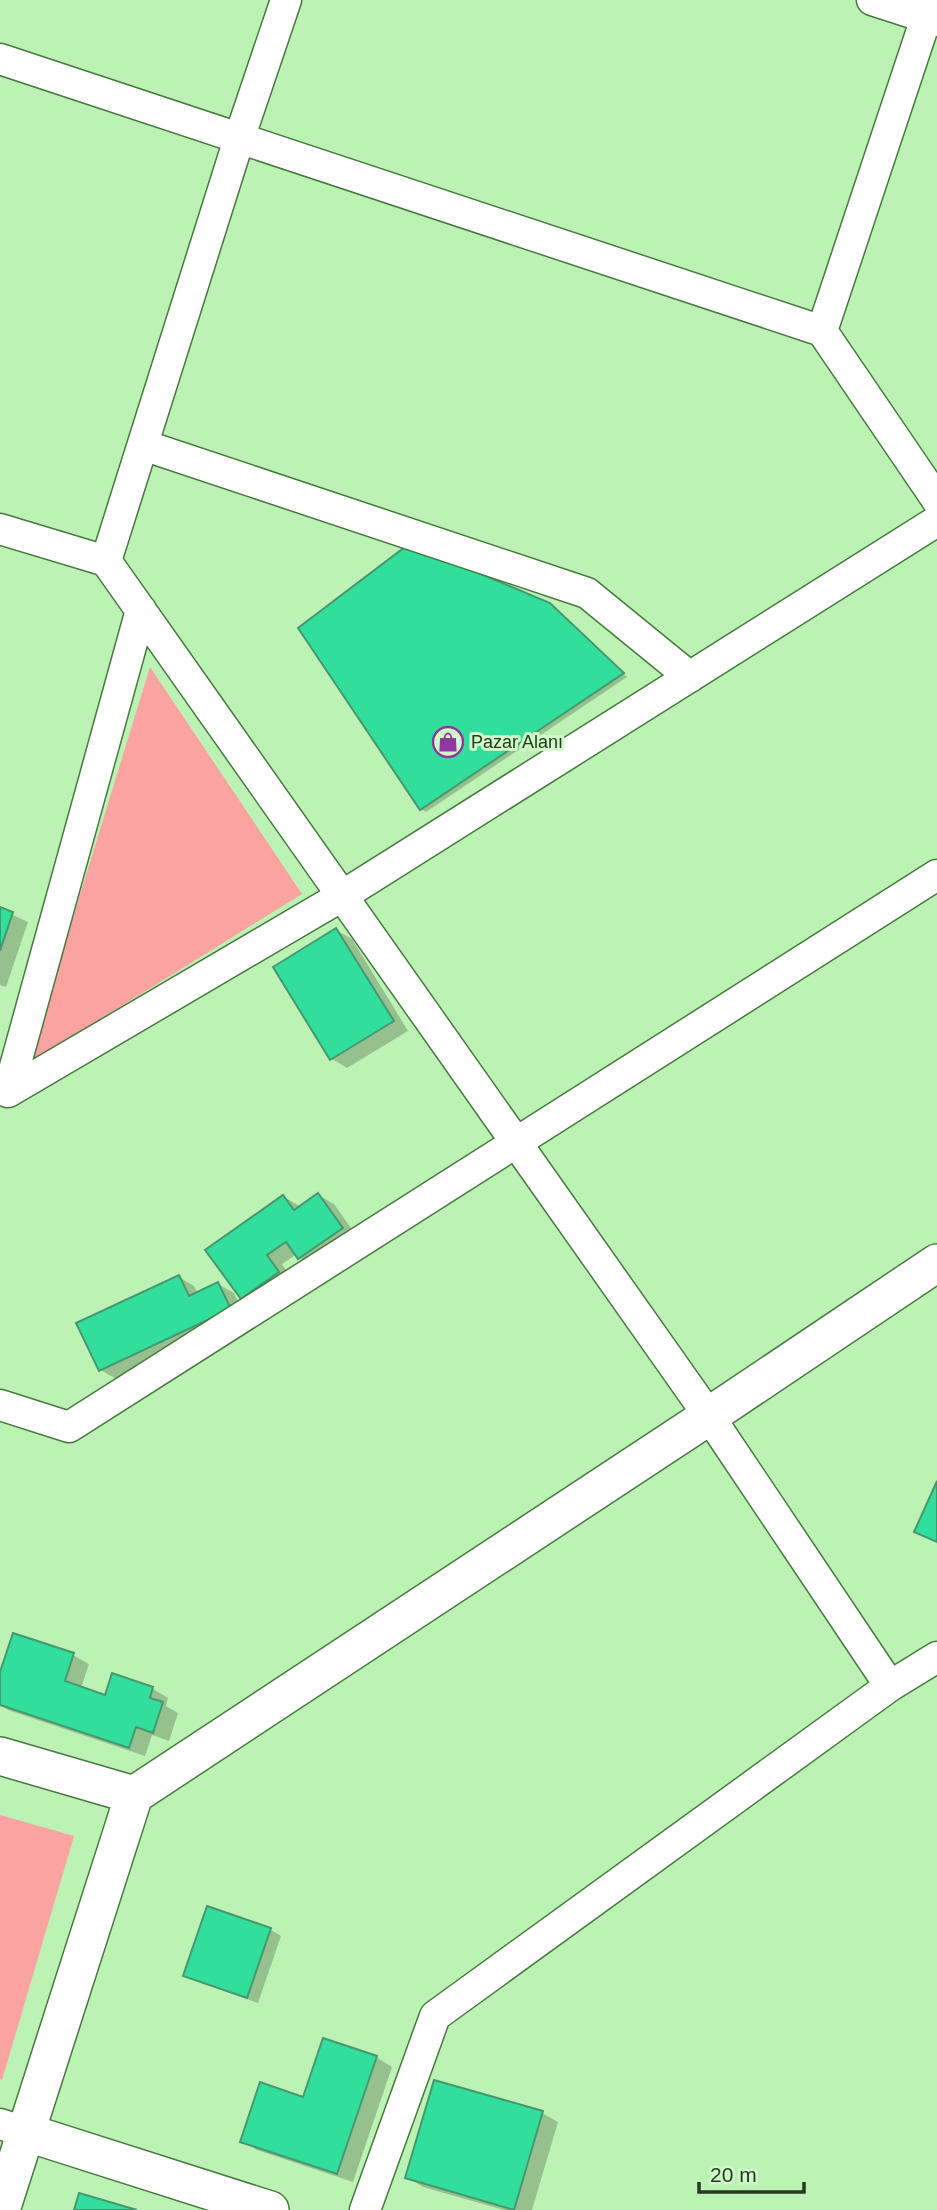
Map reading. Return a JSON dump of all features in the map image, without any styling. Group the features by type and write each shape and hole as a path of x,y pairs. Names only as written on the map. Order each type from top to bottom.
{"street":[{"path":"106,561 239,139 286,0"},
{"path":"822,331 932,13 872,0"},
{"path":"0,60 822,331 937,500"},
{"path":"143,445 587,593 690,677"},
{"path":"4,1091 342,896 937,521"},
{"path":"0,529 106,561 709,1416 890,1686"},
{"path":"4,1091 141,610"},
{"path":"0,1405 69,1427 937,875"},
{"path":"1,2210 12,2128 134,1796 937,1263"},
{"path":"365,2210 435,2016 890,1686 937,1657"},
{"path":"0,1756 134,1796"},
{"path":"12,2128 270,2210"}],"shaded area":[{"path":"150,667 302,894 28,1064"},
{"path":"0,1815 74,1836 2,2080 0,2079"}],"building":[{"name":"Pazar Alanı","path":"409,544 550,603 624,673 420,810 298,628"},
{"path":"0,907 13,912 0,951"},
{"path":"336,928 394,1021 330,1060 273,967"},
{"path":"318,1193 343,1228 298,1259 286,1242 267,1255 279,1272 241,1299 205,1250 283,1195 294,1210"},
{"path":"179,1275 189,1296 218,1282 231,1309 99,1371 76,1323"},
{"path":"937,1481 937,1542 914,1532"},
{"path":"13,1633 74,1653 65,1681 105,1695 112,1673 153,1687 150,1698 163,1702 153,1733 136,1727 129,1748 0,1705 0,1672"},
{"path":"207,1906 271,1928 247,1998 183,1976"},
{"path":"323,2038 377,2056 337,2174 240,2142 260,2082 303,2097"},
{"path":"434,2080 543,2111 514,2210 405,2178"},
{"path":"79,2193 137,2210 74,2210"}],"place":[{"name":"Pazar Alanı","path":"448,742"}]}
